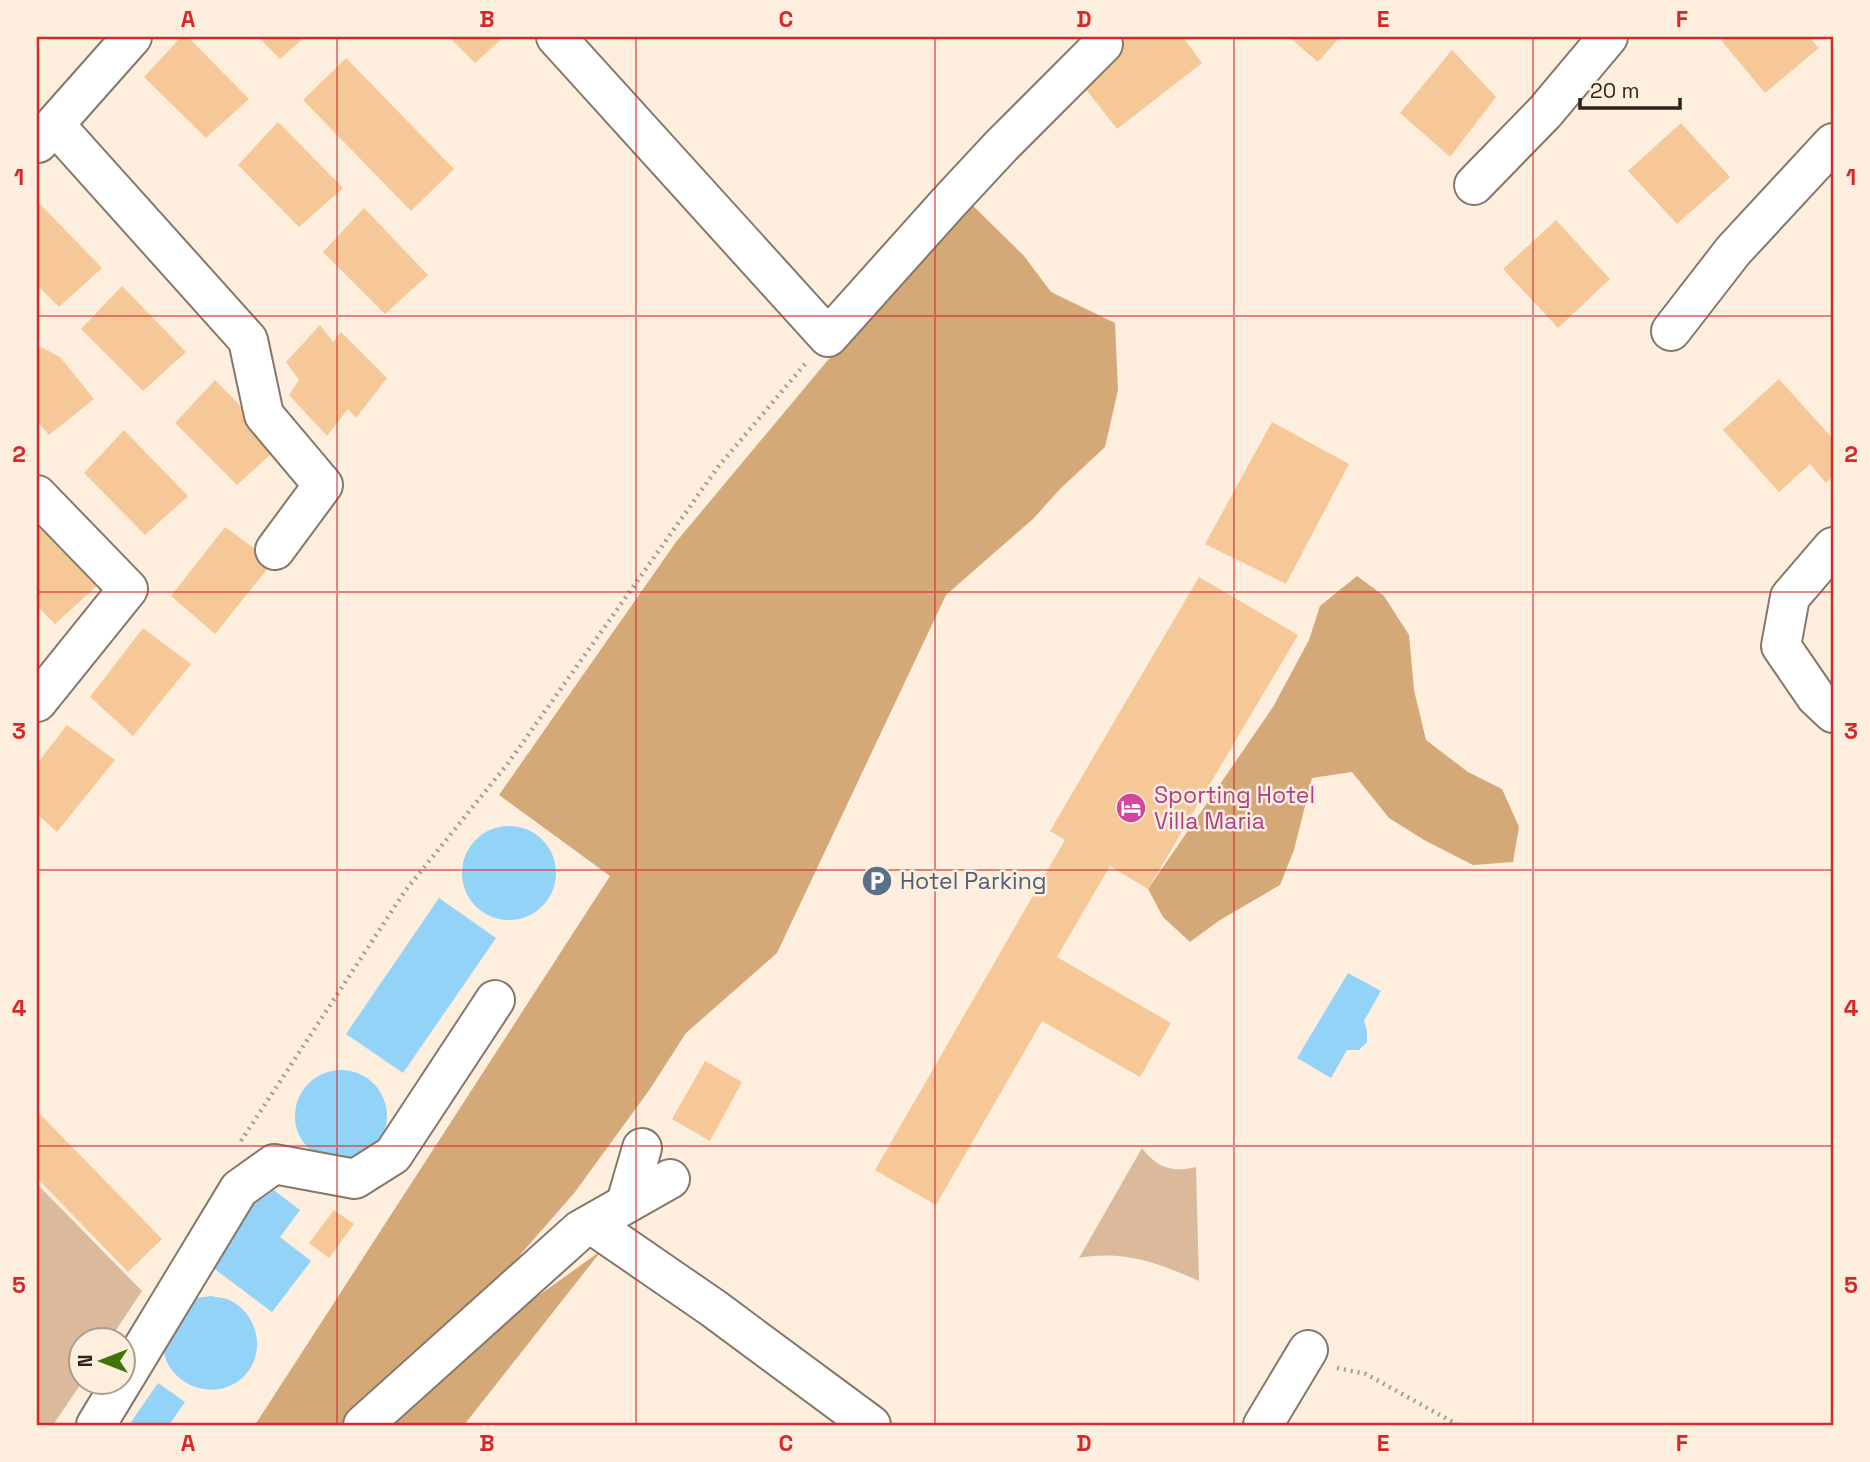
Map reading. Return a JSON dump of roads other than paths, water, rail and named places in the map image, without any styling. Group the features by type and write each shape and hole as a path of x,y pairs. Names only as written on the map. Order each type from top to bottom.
{"street":[{"path":"132,37 46,135 248,340 264,415 323,485 275,550"},
{"path":"556,37 828,337 948,201 1103,44"},
{"path":"1474,185 1545,112 1608,37"},
{"path":"1671,331 1732,251 1833,143"},
{"path":"37,495 128,589 37,702"},
{"path":"1833,547 1790,597 1781,646 1816,697 1833,713"},
{"path":"96,1425 239,1189 274,1164 355,1179 393,1155 495,1000"},
{"path":"626,1203 642,1148"},
{"path":"363,1425 580,1230 670,1179"},
{"path":"591,1224 713,1308 871,1425"},
{"path":"1263,1425 1321,1359"}],"water":[{"path":"509,826 527,830 542,840 552,855 556,873 552,891 542,906 527,916 509,920 491,916 476,906 466,891 462,873 466,855 476,840 491,830"},
{"path":"439,898 496,938 403,1073 346,1034"},
{"path":"1348,973 1381,991 1364,1021 1367,1042 1359,1050 1347,1050 1331,1078 1297,1058"},
{"path":"332,1070 350,1070 367,1077 380,1090 387,1107 387,1125 380,1142 367,1155 350,1162 332,1162 315,1155 302,1142 295,1125 295,1107 302,1090 315,1077"},
{"path":"259,1179 300,1210 280,1237 311,1261 272,1312 200,1258"},
{"path":"211,1296 227,1299 243,1310 254,1326 257,1344 253,1363 246,1374 236,1383 212,1390 188,1384 178,1376 168,1364 164,1348 181,1306 191,1300"},
{"path":"158,1383 185,1402 169,1425 136,1425 131,1422"}],"place":[{"name":"Sporting Hotel Villa Maria","path":"1131,808"},
{"name":"Hotel Parking","path":"877,881"}]}
